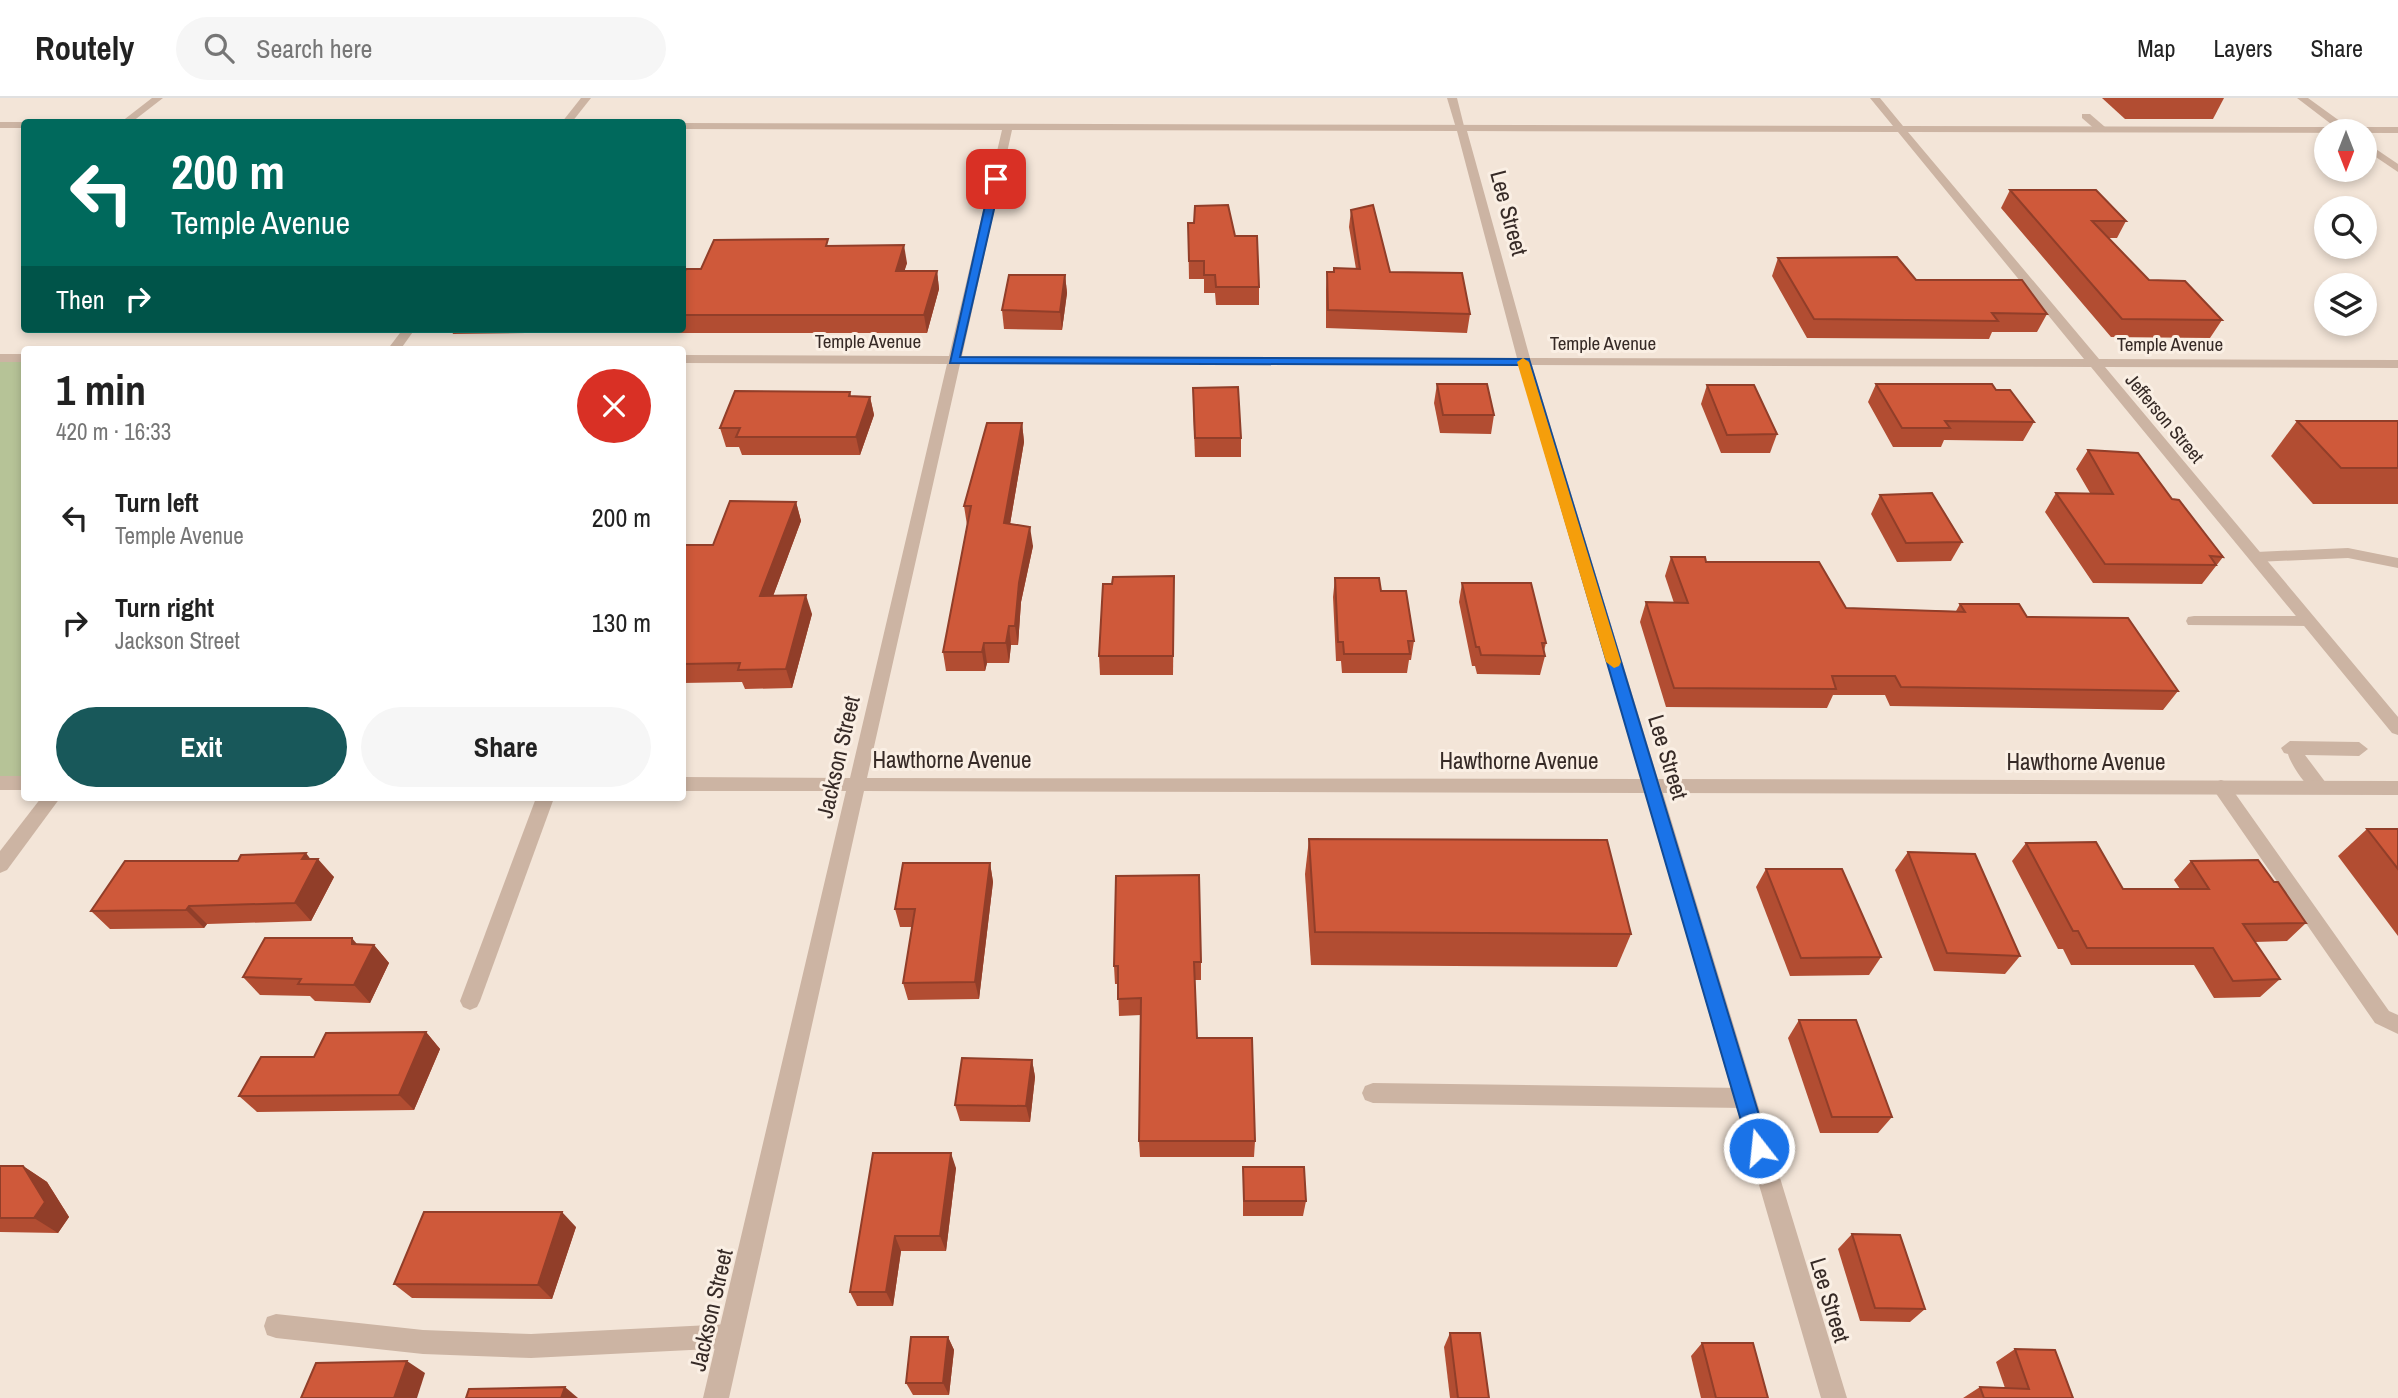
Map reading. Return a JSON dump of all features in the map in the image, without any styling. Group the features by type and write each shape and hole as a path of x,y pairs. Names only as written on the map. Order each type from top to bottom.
{"street":[{"path":"130,119 158,98"},
{"path":"570,119 586,98"},
{"name":"Lee Street","path":"1452,98 1525,362 1834,1398"},
{"name":"Jefferson Street","path":"1875,98 2398,729"},
{"path":"2302,98 2331,119"},
{"path":"2086,116 2101,129"},
{"path":"0,125 21,125"},
{"path":"686,126 2314,130"},
{"name":"Jackson Street","path":"716,1398 1008,127"},
{"path":"2377,130 2398,130"},
{"path":"2377,154 2398,169"},
{"path":"0,358 21,358"},
{"name":"Temple Avenue","path":"686,359 2398,364"},
{"path":"2256,557 2348,553 2398,563"},
{"path":"2194,621 2308,621"},
{"path":"2320,787 2293,752 2359,749"},
{"path":"0,783 21,783"},
{"name":"Hawthorne Avenue","path":"686,784 2398,788"},
{"path":"2221,787 2382,1017 2398,1025"},
{"path":"0,865 49,801"},
{"path":"470,1001 544,801"},
{"path":"1373,1093 1744,1098"},
{"path":"276,1326 423,1342 531,1346 730,1336"}],"green space":[{"path":"21,359 21,785 0,784 0,360"}],"building":[{"path":"2010,190 2096,190 2126,221 2092,221 2149,280 2185,281 2222,320 2122,319"},
{"path":"1228,205 1235,236 1257,236 1259,287 1216,287 1215,275 1204,275 1204,261 1189,261 1188,223 1194,223 1195,206"},
{"path":"1373,205 1390,272 1462,273 1470,314 1328,310 1327,272 1334,272 1334,268 1360,269 1351,210"},
{"path":"828,239 826,246 904,245 896,271 937,271 924,315 686,315 686,269 701,269 714,240"},
{"path":"1897,257 1916,280 2022,280 2047,314 1992,313 1998,321 1814,319 1778,258"},
{"path":"1009,275 1065,275 1060,312 1002,310"},
{"path":"1437,384 1487,384 1494,415 1443,415"},
{"path":"1876,384 1992,384 1996,390 2010,390 2034,422 1945,421 1950,428 1902,428"},
{"path":"1707,385 1754,385 1777,434 1727,435"},
{"path":"1238,387 1241,438 1195,438 1193,388"},
{"path":"735,391 850,392 849,396 870,397 856,437 736,437 740,428 720,428"},
{"path":"2297,421 2398,421 2398,468 2341,468"},
{"path":"987,423 1022,423 1004,523 1030,527 1019,583 1015,626 1009,626 1006,643 984,643 982,652 943,652 971,506 964,506"},
{"path":"2088,450 2138,453 2172,499 2179,500 2223,557 2210,556 2216,565 2105,564 2056,493 2113,494"},
{"path":"1932,493 1962,542 1906,543 1880,495"},
{"path":"730,501 796,502 760,596 806,595 786,669 738,670 740,663 686,664 686,545 713,545"},
{"path":"1671,557 1705,557 1706,562 1819,562 1846,608 1965,612 1960,604 2019,604 2027,617 2128,618 2178,691 1901,687 1895,676 1832,676 1836,689 1674,688 1646,602 1688,603"},
{"path":"1174,576 1173,656 1099,656 1103,584 1112,584 1113,577"},
{"path":"1335,578 1379,578 1381,591 1406,591 1414,641 1408,641 1410,654 1344,654 1343,642 1338,642"},
{"path":"1462,583 1531,583 1546,643 1542,643 1545,656 1481,655 1479,647 1476,647"},
{"path":"2367,829 2398,829 2398,869"},
{"path":"1309,839 1607,840 1631,934 1315,932"},
{"path":"2096,842 2123,889 2209,889 2191,861 2258,860 2274,882 2278,882 2306,923 2243,924 2280,979 2233,981 2213,948 2087,948 2078,931 2073,931 2026,843"},
{"path":"1908,852 1975,854 2020,956 1947,953"},
{"path":"306,853 302,859 318,859 295,903 189,906 186,910 91,911 125,861 238,861 241,855"},
{"path":"903,863 990,863 975,982 903,983 915,909 895,909"},
{"path":"1766,869 1842,869 1881,957 1801,958"},
{"path":"1199,875 1201,962 1194,962 1197,1038 1252,1038 1255,1141 1139,1141 1141,998 1118,999 1118,966 1114,966 1116,876"},
{"path":"265,938 352,938 352,944 374,945 354,985 298,984 301,979 243,977"},
{"path":"1799,1020 1856,1020 1892,1117 1832,1117"},
{"path":"426,1032 399,1095 239,1096 261,1057 314,1057 326,1033"},
{"path":"962,1058 1032,1060 1026,1106 955,1105"},
{"path":"873,1153 951,1153 940,1236 895,1236 886,1292 850,1292"},
{"path":"0,1166 23,1166 45,1202 34,1218 0,1218"},
{"path":"1243,1167 1304,1167 1306,1201 1244,1201"},
{"path":"424,1212 562,1212 538,1285 394,1284"},
{"path":"1852,1234 1900,1235 1925,1309 1875,1308"},
{"path":"1450,1333 1480,1333 1489,1398 1458,1398"},
{"path":"911,1337 948,1337 943,1383 906,1383"},
{"path":"1702,1343 1753,1343 1768,1398 1716,1398"},
{"path":"2015,1349 2055,1350 2073,1398 1984,1398 1980,1387 2029,1389"},
{"path":"407,1361 394,1398 301,1398 316,1363"},
{"path":"565,1387 561,1398 466,1398 469,1389"}],"slow traffic":[{"path":"1523,362 1614,662"}],"route":[{"path":"996,179 954,360 1525,362 1759,1148"}]}
